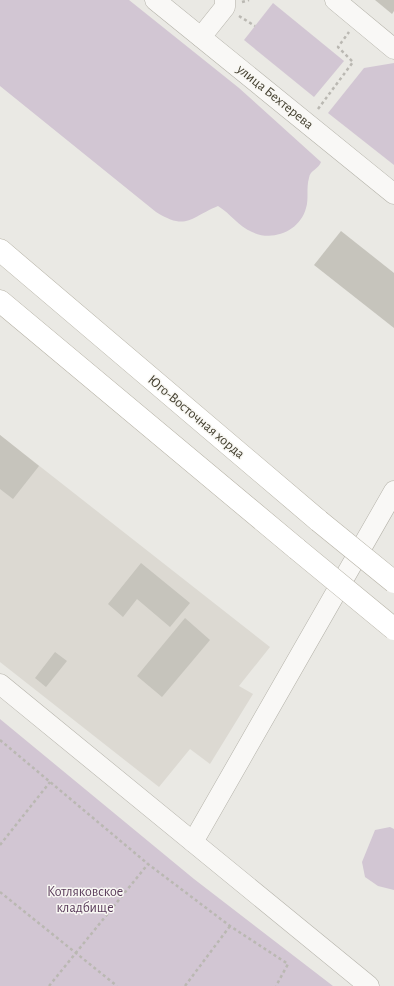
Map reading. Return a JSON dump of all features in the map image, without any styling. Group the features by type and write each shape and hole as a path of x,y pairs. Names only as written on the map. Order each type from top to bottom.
{"main road":[{"name":"Юго-Восточная хорда","path":"0,250 319,521 394,582"},
{"path":"0,301 394,629"}],"street":[{"name":"улица Бехтерева","path":"155,0 394,194"},
{"path":"201,37 225,7 225,0"},
{"path":"334,0 394,49"},
{"path":"193,842 394,491"},
{"path":"0,684 369,986"}],"path":[{"path":"318,110 353,62 338,47"},
{"path":"0,740 148,864 230,926 288,964 276,986"},
{"path":"0,845 50,782"},
{"path":"49,986 148,864"},
{"path":"0,892 117,986"},
{"path":"185,986 230,926"}],"shaded area":[{"path":"0,435 270,647 239,686 253,694 210,764 190,749 159,787 0,662"}],"green space":[{"path":"0,0 129,0 239,88 321,162 310,175 308,182 307,205 303,216 298,223 285,232 268,236 260,235 247,229 218,206 188,221 182,222 166,218 156,212 0,86"},
{"path":"273,3 344,61 314,97 244,40"},
{"path":"394,63 394,165 328,113 364,68"},
{"name":"Котляковское кладбище","path":"0,719 194,879 333,986 0,986"},
{"path":"390,827 394,829 394,890 378,886 365,877 362,862 375,830"}],"building":[{"path":"375,0 394,0 394,11 392,14"},
{"path":"341,231 394,273 394,328 314,265"},
{"path":"0,435 39,466 13,499 0,489"},
{"path":"141,563 190,603 170,627 137,599 123,617 108,604"},
{"path":"185,618 210,640 162,697 137,676"},
{"path":"55,652 67,661 46,687 35,678"}]}
